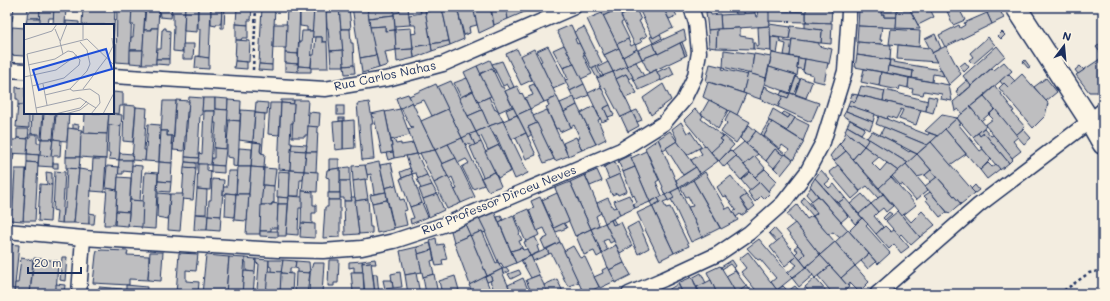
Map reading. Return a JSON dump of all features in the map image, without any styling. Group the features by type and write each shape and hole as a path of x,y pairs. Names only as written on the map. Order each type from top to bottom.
{"street":[{"name":"Rua Carlos Nahas","path":"114,76 325,89 391,78 443,64 574,7"},
{"name":"Rua Professor Dirceu Neves","path":"7,231 83,238 278,250 324,251 362,248 394,241 449,223 621,150 664,123 683,101 695,76 699,52 696,23 691,7"},
{"path":"629,294 718,254 749,233 783,203 807,172 823,142 844,71 849,12 848,7"},
{"path":"1016,7 1097,116 1103,144"},
{"path":"7,70 24,71"},
{"path":"877,294 979,205 1097,116"},
{"path":"79,294 83,238"}],"path":[{"path":"252,85 256,7"},
{"path":"1058,294 1090,273 1103,270"}],"building":[{"path":"7,7 14,7 12,21 7,21"},
{"path":"28,7 40,7 40,18 27,18"},
{"path":"40,7 54,7 54,18 49,18 48,24 39,24"},
{"path":"54,7 66,7 65,24 53,24"},
{"path":"67,7 80,7 80,11 66,11"},
{"path":"83,7 115,9 114,28 114,24 82,24"},
{"path":"83,7 115,7 115,9"},
{"path":"117,7 132,7 130,63 116,62"},
{"path":"132,7 145,7 143,50 130,50 134,25 131,25"},
{"path":"146,7 159,7 158,28 144,30"},
{"path":"159,7 172,7 171,18 160,17"},
{"path":"172,7 185,7 183,52 173,51 174,25 173,13 171,13"},
{"path":"185,7 198,7 197,32 184,31"},
{"path":"198,7 211,7 209,58 199,57 200,29 198,29"},
{"path":"211,7 222,7 221,24 216,24 216,26 211,25"},
{"path":"222,7 225,7 224,28 221,28"},
{"path":"237,7 252,7 251,20 248,20 248,25 236,24"},
{"path":"262,7 275,7 272,65 259,64"},
{"path":"287,7 300,7 298,54 285,53"},
{"path":"300,7 314,8 313,31 307,31 307,27 300,26"},
{"path":"339,7 343,50 330,51 326,8"},
{"path":"339,7 349,7 351,29 341,29"},
{"path":"352,7 367,7 376,55 360,58"},
{"path":"367,7 394,7 394,15 369,18"},
{"path":"399,7 408,7 410,25 395,26 394,13 400,12"},
{"path":"419,7 425,7 425,10 420,11"},
{"path":"430,7 442,7 449,41 431,44 425,11 431,11"},
{"path":"457,7 464,39 450,45 442,8"},
{"path":"457,7 469,7 469,9 474,8 477,25 469,27 470,33 464,35"},
{"path":"473,7 490,7 494,26 479,33"},
{"path":"491,7 506,7 508,19 494,25"},
{"path":"506,7 519,7 522,13 508,19"},
{"path":"519,7 535,7 522,13"},
{"path":"617,7 618,9 603,16 601,12"},
{"path":"617,7 635,7 636,9 621,16"},
{"path":"638,7 663,7 673,28 653,38"},
{"path":"663,7 672,7 677,16 669,19"},
{"path":"704,7 710,7 711,11 706,12"},
{"path":"716,7 734,7 717,10"},
{"path":"755,7 755,13 744,14 744,8"},
{"path":"757,7 769,7 770,26 721,29 720,15 755,13 756,17 758,17"},
{"path":"806,7 832,7 831,23 806,22"},
{"path":"858,7 872,7 872,10 858,10"},
{"path":"872,7 909,7 910,10 872,10"},
{"path":"918,7 929,7 934,17 918,25 910,10"},
{"path":"958,7 965,20 953,25 947,11"},
{"path":"992,7 998,7 1004,18 992,24 987,13 993,10"},
{"path":"314,8 326,8 327,42 322,42 322,37 312,37"},
{"path":"744,8 744,14 736,14 735,10"},
{"path":"618,9 624,21 621,23 629,39 617,44 603,16"},
{"path":"636,9 641,20 639,21 647,36 640,39 642,42 635,45 621,16"},
{"path":"425,10 431,44 413,47 411,34 417,33 415,25 411,25 409,15 421,13 420,11"},
{"path":"769,10 806,12 806,22 769,21"},
{"path":"859,10 882,10 881,14 884,14 884,17 897,17 896,28 858,26"},
{"path":"882,10 897,10 897,17 884,17 884,14 881,14"},
{"path":"897,10 910,10 920,29 896,28"},
{"path":"710,11 711,15 720,14 721,29 708,30 706,12"},
{"path":"602,13 619,48 604,55 587,19"},
{"path":"987,13 992,24 945,47 939,35 959,25 960,28 965,25 964,23"},
{"path":"394,15 395,30 385,31 385,26 370,27 369,18"},
{"path":"27,18 40,18 40,24 26,24"},
{"path":"66,21 79,22 79,24 66,24"},
{"path":"805,22 832,23 831,44 821,43 822,30 805,28"},
{"path":"236,24 248,25 248,38 236,40"},
{"path":"274,24 287,24 286,48 273,48"},
{"path":"769,24 791,27 789,39 769,36"},
{"path":"571,25 577,38 575,39 577,44 579,43 585,54 583,55 592,74 581,79 557,31"},
{"path":"385,26 385,31 395,30 396,50 385,52 388,65 379,68 370,27"},
{"path":"770,26 771,51 753,49 753,43 756,43 756,46 759,46 758,27"},
{"path":"791,26 822,30 821,43 789,39"},
{"path":"858,26 882,27 880,40 882,40 881,44 857,42"},
{"path":"12,27 24,28 24,56 9,55"},
{"path":"584,27 602,63 591,68 574,32"},
{"path":"151,28 158,28 156,64 142,64 144,30 151,30"},
{"path":"164,28 170,31 169,59 156,59 157,49 161,49 162,30"},
{"path":"411,28 413,49 396,50 395,29"},
{"path":"740,28 740,36 753,38 753,49 716,48 717,29"},
{"path":"341,29 350,29 351,43 353,43 354,65 344,66"},
{"path":"717,29 716,48 709,47 708,30"},
{"path":"891,29 920,31 919,47 889,44"},
{"path":"684,30 686,40 658,54 653,44"},
{"path":"302,31 313,31 311,67 298,66 299,42 301,42"},
{"path":"1002,32 1005,35 1001,39 998,36"},
{"path":"660,34 662,38 653,43 650,37 652,36 653,38"},
{"path":"935,34 941,48 932,53 925,39"},
{"path":"316,37 322,37 322,42 327,42 328,68 311,68"},
{"path":"771,37 792,42 790,56 784,55 786,44 779,42 777,54 771,52"},
{"path":"988,37 995,45 973,64 969,60 973,57 970,53"},
{"path":"628,39 631,46 635,44 637,49 623,57 617,44"},
{"path":"792,39 819,43 819,46 832,49 829,64 790,56"},
{"path":"236,40 250,41 249,62 235,61"},
{"path":"449,41 450,45 432,51 431,44"},
{"path":"682,42 687,55 685,56 680,43"},
{"path":"858,42 891,45 890,60 857,55"},
{"path":"653,43 657,53 642,59 638,50"},
{"path":"680,43 685,56 649,73 642,59 657,53 658,54"},
{"path":"1101,43 1103,46 1103,56 1096,47"},
{"path":"183,44 194,44 193,59 183,59"},
{"path":"431,44 432,51 414,58 413,47"},
{"path":"564,45 574,64 563,68 553,50"},
{"path":"898,45 930,48 937,62 897,59"},
{"path":"548,46 567,83 553,89 540,62 542,61 537,51"},
{"path":"946,46 961,74 949,85 932,53"},
{"path":"997,46 1005,56 971,86 963,76"},
{"path":"619,48 627,66 613,72 604,55"},
{"path":"413,49 414,58 397,62 396,50"},
{"path":"517,49 532,80 521,85 506,54"},
{"path":"534,49 557,97 544,102 520,56"},
{"path":"637,49 642,59 627,66 623,57"},
{"path":"130,50 143,50 142,64 130,63"},
{"path":"343,50 344,66 331,66 330,51"},
{"path":"724,50 754,54 751,74 723,67"},
{"path":"285,53 298,54 298,64 285,63"},
{"path":"772,53 798,58 797,76 769,67"},
{"path":"754,54 771,57 766,78 751,74"},
{"path":"376,55 379,68 362,73 360,58"},
{"path":"857,55 890,60 887,73 855,67"},
{"path":"196,56 209,58 209,69 195,68"},
{"path":"1103,57 1103,86 1099,92 1089,92 1076,75"},
{"path":"798,58 805,59 803,70 797,68"},
{"path":"156,59 169,59 169,65 156,64"},
{"path":"805,59 828,63 824,83 812,80 813,75 803,72"},
{"path":"490,60 496,72 494,73 492,68 480,74 477,66"},
{"path":"890,60 894,60 893,62 941,70 944,76 933,74 932,82 912,78 913,71 889,66"},
{"path":"1025,60 1030,67 1028,68 1023,62"},
{"path":"235,61 247,62 247,69 234,68"},
{"path":"502,61 514,87 510,89 507,84 503,86 492,64"},
{"path":"608,62 613,72 603,76 598,67"},
{"path":"636,62 644,76 634,80 627,66"},
{"path":"965,62 969,67 964,72 960,66"},
{"path":"1004,62 1012,71 962,114 958,109 955,111 953,102 992,68 994,70"},
{"path":"285,63 298,64 298,72 285,71"},
{"path":"259,64 272,65 272,71 258,70"},
{"path":"574,64 584,84 570,91 565,80 568,79 563,68"},
{"path":"710,64 723,67 722,69 748,75 743,93 706,81"},
{"path":"354,65 355,73 345,74 344,66"},
{"path":"298,66 311,67 311,72 298,72"},
{"path":"477,66 491,96 478,102 464,72"},
{"path":"627,66 633,77 629,79 626,74 616,79 613,72"},
{"path":"670,66 674,74 661,81 657,72"},
{"path":"888,66 913,71 912,78 887,73"},
{"path":"1080,66 1084,70 1078,74 1075,70"},
{"path":"596,67 601,77 597,78 592,69"},
{"path":"769,67 796,75 790,93 765,84"},
{"path":"492,68 512,106 499,112 480,74"},
{"path":"864,69 881,72 879,86 861,82"},
{"path":"656,70 661,80 639,90 634,80"},
{"path":"613,72 632,112 621,118 605,88 602,89 597,78"},
{"path":"881,72 909,78 908,88 900,86 899,90 879,86"},
{"path":"748,73 766,78 760,99 743,93"},
{"path":"626,74 637,93 625,98 616,79"},
{"path":"1008,74 1015,81 1008,87 1004,83 1003,85 1000,81"},
{"path":"1022,74 1048,103 1045,116 1033,128 999,88 1004,83 1008,87"},
{"path":"796,77 800,79 795,94 790,93"},
{"path":"467,78 473,91 461,97 454,83"},
{"path":"801,78 812,82 806,98 795,94"},
{"path":"909,78 949,85 952,101 941,99 942,94 924,91 923,95 912,93 913,89 908,88"},
{"path":"1046,78 1057,92 1046,101 1034,87"},
{"path":"967,80 971,86 959,96 956,91 958,90 957,89"},
{"path":"451,81 476,132 462,138 437,87"},
{"path":"708,82 746,94 737,115 703,97"},
{"path":"436,84 448,109 432,116 424,100 413,104 409,96"},
{"path":"534,84 544,102 530,109 525,98 533,95 529,86"},
{"path":"584,84 589,95 575,101 570,91"},
{"path":"663,84 671,100 651,115 643,98"},
{"path":"517,86 530,109 517,115 505,91"},
{"path":"764,86 767,87 767,89 783,96 778,107 760,99"},
{"path":"861,86 885,91 883,101 858,95"},
{"path":"995,86 1014,111 1012,112 1025,127 1016,135 984,96"},
{"path":"16,87 24,88 24,105 18,105 18,99 16,99"},
{"path":"601,87 610,105 604,108 609,119 602,122 588,93"},
{"path":"885,90 928,101 926,111 883,101"},
{"path":"473,91 482,110 468,116 459,98"},
{"path":"782,91 790,94 788,98 780,95"},
{"path":"114,92 123,93 123,106 120,106 119,114 114,114"},
{"path":"790,93 819,103 811,122 778,107 783,96 788,98"},
{"path":"408,94 412,102 400,109 396,98"},
{"path":"852,94 858,95 855,102 850,100"},
{"path":"858,95 921,110 916,125 899,119 903,110 901,109 896,119 888,116 887,119 848,105 850,100 855,102"},
{"path":"928,96 937,98 933,113 926,111"},
{"path":"984,96 995,109 981,121 970,107"},
{"path":"189,97 203,98 202,115 200,115 199,158 185,157"},
{"path":"489,97 495,110 497,109 503,121 489,126 478,102"},
{"path":"557,97 571,127 560,132 558,128 556,129 546,107 549,106 547,101"},
{"path":"574,97 577,105 564,112 560,103"},
{"path":"203,98 215,98 215,111 202,111"},
{"path":"215,98 228,99 228,110 215,109"},
{"path":"176,100 189,101 184,151 173,150"},
{"path":"228,100 241,101 240,121 227,120"},
{"path":"281,100 294,100 294,104 281,103"},
{"path":"294,100 308,100 308,135 305,135 305,137 292,137"},
{"path":"709,100 728,110 718,129 710,122 710,120 701,114"},
{"path":"163,101 176,101 173,144 171,144 172,136 167,136 167,131 161,131"},
{"path":"256,102 268,103 267,114 255,113"},
{"path":"369,102 373,124 371,124 371,128 374,159 362,160 357,104"},
{"path":"412,102 435,150 417,154 408,130 413,128 412,126 411,127 401,108"},
{"path":"270,103 281,103 279,135 268,134"},
{"path":"281,103 294,104 293,123 291,123 290,143 292,143 290,170 278,169"},
{"path":"18,105 24,105 24,114 29,114 29,128 16,127"},
{"path":"124,105 136,106 133,142 123,141"},
{"path":"577,105 596,144 582,150 577,139 580,138 574,125 571,127 564,112"},
{"path":"610,105 614,115 608,117 604,108"},
{"path":"848,105 875,114 873,122 846,111"},
{"path":"337,106 344,106 344,115 337,115"},
{"path":"594,106 606,139 596,144 581,113"},
{"path":"136,107 147,108 144,150 146,150 145,161 132,160"},
{"path":"513,107 517,115 509,118 506,110"},
{"path":"970,107 986,126 973,137 957,118"},
{"path":"215,109 228,110 226,149 214,148 216,123 214,123"},
{"path":"400,109 410,135 391,140 385,112"},
{"path":"448,109 462,138 435,150 421,121"},
{"path":"530,109 537,123 528,127 532,134 528,137 517,115"},
{"path":"695,109 703,116 701,119 723,136 720,139 723,141 711,153 684,120"},
{"path":"773,109 788,118 790,115 795,118 787,131 768,120"},
{"path":"995,109 1018,137 1013,141 1021,151 1012,158 985,125 993,119 989,115"},
{"path":"241,110 255,111 253,142 239,140"},
{"path":"482,110 489,126 476,132 468,116"},
{"path":"547,110 568,156 555,161 533,116"},
{"path":"637,110 642,120 637,122 632,112"},
{"path":"204,111 215,111 211,165 198,164 199,153 202,154"},
{"path":"385,111 393,152 382,154 374,117 372,117 371,114"},
{"path":"730,111 750,122 736,143 721,132 727,123 725,121"},
{"path":"846,111 873,122 870,130 843,116"},
{"path":"309,112 320,113 319,127 308,127"},
{"path":"632,112 639,126 628,132 621,117"},
{"path":"784,112 790,115 788,118 782,114"},
{"path":"255,113 265,114 262,154 260,151 261,143 253,142"},
{"path":"32,114 43,114 41,139 39,138 39,134 31,134"},
{"path":"44,114 55,114 53,139 42,139"},
{"path":"56,114 69,114 67,141 54,140"},
{"path":"85,114 109,114 107,134 84,133"},
{"path":"109,114 122,115 121,126 108,125"},
{"path":"517,115 526,133 512,139 503,121"},
{"path":"942,115 957,118 938,136 925,131"},
{"path":"879,116 928,135 929,133 938,136 927,145 876,124"},
{"path":"339,118 344,118 344,121 339,121"},
{"path":"795,118 809,125 803,141 787,131"},
{"path":"957,118 961,124 959,125 980,151 983,149 991,159 980,170 945,129"},
{"path":"229,120 240,121 238,167 233,166 233,158 227,157"},
{"path":"354,120 355,148 343,149 343,121"},
{"path":"850,120 865,128 861,134 847,126"},
{"path":"343,121 343,149 335,150 333,122"},
{"path":"503,121 528,173 515,179 496,135 494,136 489,126"},
{"path":"769,121 772,122 764,136 761,134"},
{"path":"681,122 687,133 690,131 701,147 687,155 676,140 677,139 672,129"},
{"path":"772,122 804,142 793,160 786,154 789,150 782,145 780,149 764,136"},
{"path":"537,123 554,159 544,163 528,127"},
{"path":"73,124 79,125 78,129 73,129"},
{"path":"148,124 160,125 159,162 145,161"},
{"path":"109,125 121,126 119,160 109,159"},
{"path":"749,125 756,131 746,144 740,138"},
{"path":"308,126 318,127 317,152 306,152"},
{"path":"489,126 499,145 488,150 481,136 479,138 476,132"},
{"path":"847,126 869,139 864,146 845,131"},
{"path":"884,127 927,145 917,154 880,135"},
{"path":"68,128 82,130 80,157 66,157"},
{"path":"984,128 991,136 993,135 995,137 1013,159 1009,163 984,133 980,136 978,133"},
{"path":"17,129 29,129 28,139 17,138"},
{"path":"945,129 966,154 950,165 931,142"},
{"path":"1023,129 1031,138 1024,144 1016,135"},
{"path":"81,131 84,131 84,133 107,134 106,159 80,157"},
{"path":"161,131 167,131 167,136 172,136 172,163 159,162"},
{"path":"670,131 677,141 663,150 658,139"},
{"path":"756,131 785,154 784,156 775,149 766,161 746,144"},
{"path":"872,131 902,146 901,147 909,152 910,151 917,154 908,163 867,138"},
{"path":"476,132 481,142 475,145 470,134"},
{"path":"846,132 864,146 853,159 839,144"},
{"path":"526,133 536,155 526,159 516,138"},
{"path":"978,133 980,136 984,133 1009,163 1000,170 973,137"},
{"path":"30,134 37,134 37,143 41,143 40,155 27,154 28,137 30,138"},
{"path":"470,134 475,145 471,147 469,143 466,145 462,138"},
{"path":"724,136 734,145 719,161 711,152 723,141 720,139"},
{"path":"576,137 582,150 568,156 563,143"},
{"path":"17,138 28,139 27,154 7,153 7,140 16,140"},
{"path":"462,138 484,185 473,189 462,167 469,163 466,159 458,163 448,144"},
{"path":"41,139 53,139 51,156 40,155"},
{"path":"53,139 61,140 60,156 51,156"},
{"path":"394,139 396,144 401,143 401,145 413,143 417,154 394,158 391,140"},
{"path":"658,139 679,188 665,195 662,188 663,187 645,148"},
{"path":"869,139 908,163 898,171 864,146"},
{"path":"677,141 696,167 683,175 666,148"},
{"path":"253,142 261,143 260,151 261,153 265,154 264,168 251,167"},
{"path":"481,142 495,172 483,177 470,147"},
{"path":"744,142 758,154 744,165 732,152"},
{"path":"931,142 975,193 961,204 917,154"},
{"path":"292,144 307,145 306,151 291,150"},
{"path":"448,144 456,158 442,164 435,150"},
{"path":"839,144 846,151 834,161 830,156"},
{"path":"499,145 511,171 498,178 485,152"},
{"path":"705,145 718,161 700,174 691,160 702,154 699,149"},
{"path":"864,146 879,157 872,163 880,171 887,163 898,171 879,188 853,159"},
{"path":"214,148 226,149 224,166 211,165 212,158 214,158"},
{"path":"239,148 252,149 251,167 238,167"},
{"path":"775,149 784,156 774,168 766,161"},
{"path":"291,150 306,151 304,171 290,170"},
{"path":"435,150 448,176 434,183 420,153"},
{"path":"730,150 736,156 724,167 719,161"},
{"path":"646,151 659,180 656,182 662,196 650,202 631,158"},
{"path":"846,151 883,194 878,198 867,186 860,191 834,161"},
{"path":"306,152 317,152 316,172 304,171"},
{"path":"393,152 394,158 388,160 386,153"},
{"path":"7,153 14,154 13,160 10,159 9,178 7,178"},
{"path":"120,153 133,154 132,160 119,160"},
{"path":"27,154 39,155 38,163 27,162"},
{"path":"417,154 427,175 418,179 416,173 412,174 406,156"},
{"path":"785,154 793,160 781,175 774,168"},
{"path":"917,154 931,170 925,175 917,177 906,164"},
{"path":"39,155 53,156 53,167 38,166"},
{"path":"630,155 635,167 623,172 618,161"},
{"path":"736,156 750,172 741,180 727,164"},
{"path":"755,156 765,168 755,177 744,165"},
{"path":"66,157 80,157 79,169 66,168"},
{"path":"185,157 199,158 198,163 185,162"},
{"path":"456,158 475,197 461,203 454,190 457,189 452,177 449,179 442,164"},
{"path":"93,159 106,159 104,192 91,191"},
{"path":"329,159 339,159 339,168 329,170"},
{"path":"119,160 132,160 132,172 123,171 123,174 118,174"},
{"path":"27,162 38,163 35,221 23,221"},
{"path":"159,162 172,163 171,182 158,181"},
{"path":"185,162 196,163 196,168 184,167"},
{"path":"379,162 386,192 374,194 371,174 367,175 365,165"},
{"path":"615,162 620,174 609,179 604,167"},
{"path":"53,163 58,163 58,168 53,168"},
{"path":"391,163 396,185 385,188 380,165"},
{"path":"988,163 992,167 996,164 1000,169 987,179 980,170"},
{"path":"198,164 207,164 207,170 211,171 210,190 197,189"},
{"path":"906,164 928,190 916,200 902,184 900,185 892,176"},
{"path":"132,165 142,166 140,201 130,200"},
{"path":"211,165 224,166 224,173 211,172"},
{"path":"365,165 368,179 353,181 352,166"},
{"path":"838,165 860,192 852,199 829,172"},
{"path":"107,166 119,167 117,190 105,188"},
{"path":"238,167 251,167 249,194 236,194"},
{"path":"251,167 264,168 260,234 246,234"},
{"path":"350,167 350,181 340,181 340,168"},
{"path":"635,167 650,202 635,208 633,204 637,202 623,172"},
{"path":"696,167 700,174 679,188 676,180"},
{"path":"67,168 79,169 74,223 62,223 63,209 65,209"},
{"path":"184,168 196,168 193,200 182,199"},
{"path":"264,168 276,169 274,186 263,185"},
{"path":"340,168 340,193 329,193 329,178 326,177 327,170"},
{"path":"410,168 412,174 402,178 400,172"},
{"path":"15,169 26,169 23,221 10,220 10,209 13,209"},
{"path":"79,169 92,171 89,224 74,223"},
{"path":"765,169 777,181 768,191 755,177"},
{"path":"290,170 304,171 303,180 300,180 299,196 289,196"},
{"path":"597,170 602,181 590,186 585,175"},
{"path":"821,170 830,180 825,184 829,188 834,184 845,198 838,203 815,178"},
{"path":"931,170 937,177 931,182 925,175"},
{"path":"55,171 65,172 62,223 56,222 57,211 53,210"},
{"path":"228,171 237,171 236,194 226,193 223,195 223,187 227,187"},
{"path":"278,171 290,172 289,198 277,197"},
{"path":"304,171 318,172 317,192 302,191"},
{"path":"46,172 52,173 52,185 47,185"},
{"path":"145,172 158,173 155,229 141,228"},
{"path":"495,172 501,186 488,191 481,178"},
{"path":"705,172 726,209 730,207 738,220 721,229 693,180"},
{"path":"750,172 760,182 750,191 741,180"},
{"path":"412,174 422,203 410,207 400,179"},
{"path":"620,174 627,191 618,195 617,193 612,195 606,180"},
{"path":"427,175 432,185 421,189 417,179"},
{"path":"585,175 601,213 596,216 599,225 591,229 570,182"},
{"path":"448,176 461,203 447,209 434,183"},
{"path":"731,176 746,195 740,199 748,211 741,216 740,214 736,217 733,212 736,210 726,196 723,197 717,187"},
{"path":"118,177 131,178 129,212 116,211"},
{"path":"891,177 916,205 902,216 879,188"},
{"path":"937,177 961,204 949,214 925,186"},
{"path":"815,178 848,216 841,222 810,186"},
{"path":"7,179 12,179 12,191 7,190"},
{"path":"212,179 224,180 221,216 208,215 209,200 211,200"},
{"path":"365,179 368,199 355,201 353,181"},
{"path":"693,180 720,228 702,237 688,207 693,206 688,196 686,197 681,188"},
{"path":"158,181 171,182 170,192 157,191"},
{"path":"340,181 350,181 352,201 344,201 344,198 340,198"},
{"path":"570,182 591,229 575,236 555,188"},
{"path":"760,182 770,193 764,199 761,196 755,202 748,192"},
{"path":"40,184 52,185 50,222 38,221"},
{"path":"263,185 274,186 274,203 272,203 272,205 261,205"},
{"path":"396,185 400,200 404,199 407,210 404,211 407,225 394,228 385,188"},
{"path":"432,185 437,194 423,199 419,189"},
{"path":"975,185 979,190 975,193 971,189"},
{"path":"811,187 818,196 812,201 806,194"},
{"path":"107,188 117,190 115,225 104,225"},
{"path":"679,188 702,237 691,242 671,199 674,198 671,192"},
{"path":"197,189 207,190 206,214 195,214"},
{"path":"7,190 12,191 10,220 7,220"},
{"path":"302,191 313,192 313,205 316,205 316,213 312,213 312,224 301,223"},
{"path":"386,192 387,200 372,203 370,195"},
{"path":"671,192 674,198 668,201 665,195"},
{"path":"930,192 947,212 940,217 924,196"},
{"path":"158,193 170,194 168,219 157,217"},
{"path":"226,193 236,194 234,217 225,216"},
{"path":"328,193 340,193 340,200 328,200"},
{"path":"557,193 569,221 554,228 542,200"},
{"path":"170,194 183,194 180,231 168,230"},
{"path":"236,194 249,194 247,221 234,220"},
{"path":"437,194 444,210 429,217 423,199"},
{"path":"862,194 871,204 859,214 850,204"},
{"path":"883,194 893,206 886,212 883,208 878,212 871,204"},
{"path":"629,195 635,208 620,215 614,201"},
{"path":"665,195 668,200 663,202 666,208 670,207 689,246 674,253 652,206 660,202 658,198"},
{"path":"746,195 755,206 749,211 740,199"},
{"path":"289,196 302,197 302,208 299,208 298,235 286,234"},
{"path":"818,196 848,230 840,238 833,232 828,235 813,216 817,213 810,202"},
{"path":"278,197 289,198 288,204 278,204"},
{"path":"351,197 355,197 359,234 345,235 344,201 352,201"},
{"path":"540,197 560,242 545,249 541,240 548,237 544,228 537,231 529,210 534,208 531,201"},
{"path":"804,197 817,213 813,216 801,202"},
{"path":"608,198 613,208 617,207 620,215 605,223 597,203"},
{"path":"658,198 660,202 652,206 650,202"},
{"path":"845,198 862,218 855,224 838,203"},
{"path":"368,199 370,227 372,227 372,233 359,234 355,201"},
{"path":"130,200 143,201 142,227 128,226"},
{"path":"328,200 340,200 340,237 323,238 325,207 328,207"},
{"path":"387,200 394,229 377,233 372,203"},
{"path":"272,203 278,204 277,228 271,228 271,231 260,231 261,205 272,205"},
{"path":"422,203 428,217 411,224 410,219 414,218 410,207"},
{"path":"278,204 288,204 286,236 278,236"},
{"path":"871,204 878,212 874,216 883,227 876,234 859,214"},
{"path":"797,205 807,219 812,216 835,242 820,255 787,214"},
{"path":"652,206 674,253 660,260 637,213"},
{"path":"528,209 539,235 526,242 514,215"},
{"path":"116,211 129,212 128,226 115,225"},
{"path":"494,211 516,263 504,268 501,263 499,264 479,218"},
{"path":"898,211 920,237 911,245 901,234 899,236 886,221"},
{"path":"922,211 935,225 920,237 902,216 904,214 911,222"},
{"path":"889,212 892,214 885,220 883,218"},
{"path":"89,213 95,214 94,224 89,224"},
{"path":"195,214 208,215 207,230 194,230"},
{"path":"208,215 221,216 220,231 207,230"},
{"path":"513,215 522,240 519,241 523,250 521,248 511,251 499,222"},
{"path":"501,216 503,220 499,222 497,217"},
{"path":"479,218 486,232 483,233 482,231 470,236 465,224"},
{"path":"862,218 868,224 866,226 890,253 878,264 849,231"},
{"path":"613,219 616,224 613,225 611,220"},
{"path":"611,220 613,225 621,222 632,246 620,253 605,223"},
{"path":"638,222 649,248 638,254 627,228"},
{"path":"301,223 315,224 315,238 300,237"},
{"path":"564,223 567,228 556,232 554,228"},
{"path":"605,223 614,241 610,243 608,239 603,241 608,251 602,253 591,229"},
{"path":"795,223 820,255 806,267 800,259 805,254 786,230"},
{"path":"465,224 470,235 454,242 451,231"},
{"path":"885,226 891,232 894,230 909,247 901,253 894,244 889,249 876,234"},
{"path":"774,228 782,237 777,242 769,233"},
{"path":"591,229 602,254 597,257 594,251 584,255 576,236"},
{"path":"848,230 869,254 855,266 835,242"},
{"path":"260,231 278,231 278,237 260,236"},
{"path":"482,231 496,263 498,262 502,269 487,276 470,236"},
{"path":"470,235 487,276 470,285 454,242"},
{"path":"535,237 539,245 537,246 539,252 530,256 524,242"},
{"path":"782,237 797,256 785,266 770,247"},
{"path":"436,238 437,245 443,244 447,259 442,260 443,265 436,266 430,240"},
{"path":"759,239 792,278 777,290 771,282 776,278 760,259 758,260 747,248"},
{"path":"560,242 579,282 569,286 567,285 551,253 549,254 547,249"},
{"path":"835,242 855,266 841,278 820,255"},
{"path":"430,243 432,250 418,254 417,247"},
{"path":"7,244 19,245 14,294 7,294"},
{"path":"616,245 624,263 609,270 602,253"},
{"path":"798,245 805,254 800,259 795,254 798,251 794,248"},
{"path":"573,246 580,258 585,257 599,287 584,294 564,251"},
{"path":"417,247 422,272 405,275 400,251"},
{"path":"521,248 523,250 527,249 530,256 516,263 511,251"},
{"path":"547,249 549,254 533,261 531,256"},
{"path":"432,250 434,260 431,261 434,274 423,277 418,254"},
{"path":"97,251 128,251 127,255 149,256 148,280 129,279 129,285 93,283"},
{"path":"150,252 163,252 161,281 148,280"},
{"path":"748,252 777,290 773,294 759,294 741,272 746,268 739,259"},
{"path":"179,253 198,254 196,271 186,270 186,281 199,282 198,294 176,294"},
{"path":"869,254 876,262 868,269 861,261"},
{"path":"206,255 229,257 226,294 202,294"},
{"path":"820,255 830,266 815,278 806,267"},
{"path":"531,256 539,275 531,278 521,260"},
{"path":"797,256 806,267 792,278 787,273 797,265 792,261"},
{"path":"62,257 67,257 65,281 60,280"},
{"path":"229,257 245,258 242,294 226,294"},
{"path":"21,258 33,260 30,294 14,294 15,283 18,283"},
{"path":"34,258 58,261 56,294 30,294"},
{"path":"245,258 256,259 255,272 246,271"},
{"path":"256,259 269,260 267,290 257,290 259,264 256,263"},
{"path":"375,259 376,264 372,264 371,262 362,263 362,261"},
{"path":"269,260 283,260 282,272 271,272"},
{"path":"283,260 296,261 295,268 290,268 290,274 281,273"},
{"path":"329,260 339,260 338,283 334,283 334,286 328,286"},
{"path":"732,260 736,266 734,268 738,274 730,264 722,269 721,267"},
{"path":"296,261 309,262 310,273 298,273 298,269 295,268"},
{"path":"362,261 363,272 354,272 354,267 349,268 349,262"},
{"path":"371,262 375,294 365,294 362,263"},
{"path":"313,263 324,263 322,294 309,294 310,273"},
{"path":"624,263 631,275 615,283 609,270"},
{"path":"720,266 737,294 717,294 707,272"},
{"path":"830,266 849,287 841,294 833,294 818,276"},
{"path":"855,266 869,282 859,292 850,283 848,286 841,278"},
{"path":"506,267 509,271 503,274 502,269"},
{"path":"608,267 615,281 600,288 594,277 603,273 602,270"},
{"path":"806,267 813,275 799,287 792,278"},
{"path":"502,269 512,294 496,294 490,281 492,280 490,275"},
{"path":"519,270 521,274 511,279 508,274"},
{"path":"244,271 255,272 253,294 242,294"},
{"path":"268,271 282,272 280,294 266,294"},
{"path":"735,271 747,287 736,293 726,276"},
{"path":"296,272 310,273 307,294 295,294"},
{"path":"351,272 363,272 364,292 353,292"},
{"path":"400,272 402,287 393,288 391,274"},
{"path":"281,273 293,274 292,294 280,294"},
{"path":"416,273 420,294 408,294 405,275"},
{"path":"701,273 706,283 697,287 692,278"},
{"path":"373,274 377,274 379,294 375,294"},
{"path":"434,274 438,294 426,294 423,277"},
{"path":"490,275 492,280 487,282 485,277"},
{"path":"539,275 548,294 532,294 526,280"},
{"path":"455,276 459,290 452,294 442,294 439,281"},
{"path":"485,277 492,294 473,294 469,285"},
{"path":"692,277 699,294 683,294 678,283"},
{"path":"523,278 530,294 512,294 508,285"},
{"path":"815,278 827,292 824,294 811,294 805,287"},
{"path":"557,279 564,294 548,294 544,285"},
{"path":"383,280 392,280 393,288 385,289"},
{"path":"711,280 717,294 700,294 697,287"},
{"path":"56,284 65,285 64,294 56,294"},
{"path":"678,284 683,294 669,294 668,290"},
{"path":"126,285 147,287 146,294 131,294 131,291 126,291"},
{"path":"747,286 753,294 736,293"},
{"path":"783,286 788,291 795,286 802,294 781,294 777,290"},
{"path":"99,287 122,289 122,294 98,294"},
{"path":"258,290 267,290 266,294 258,294"},
{"path":"777,290 781,294 773,294"},
{"path":"353,292 364,292 365,294 353,294"}]}
